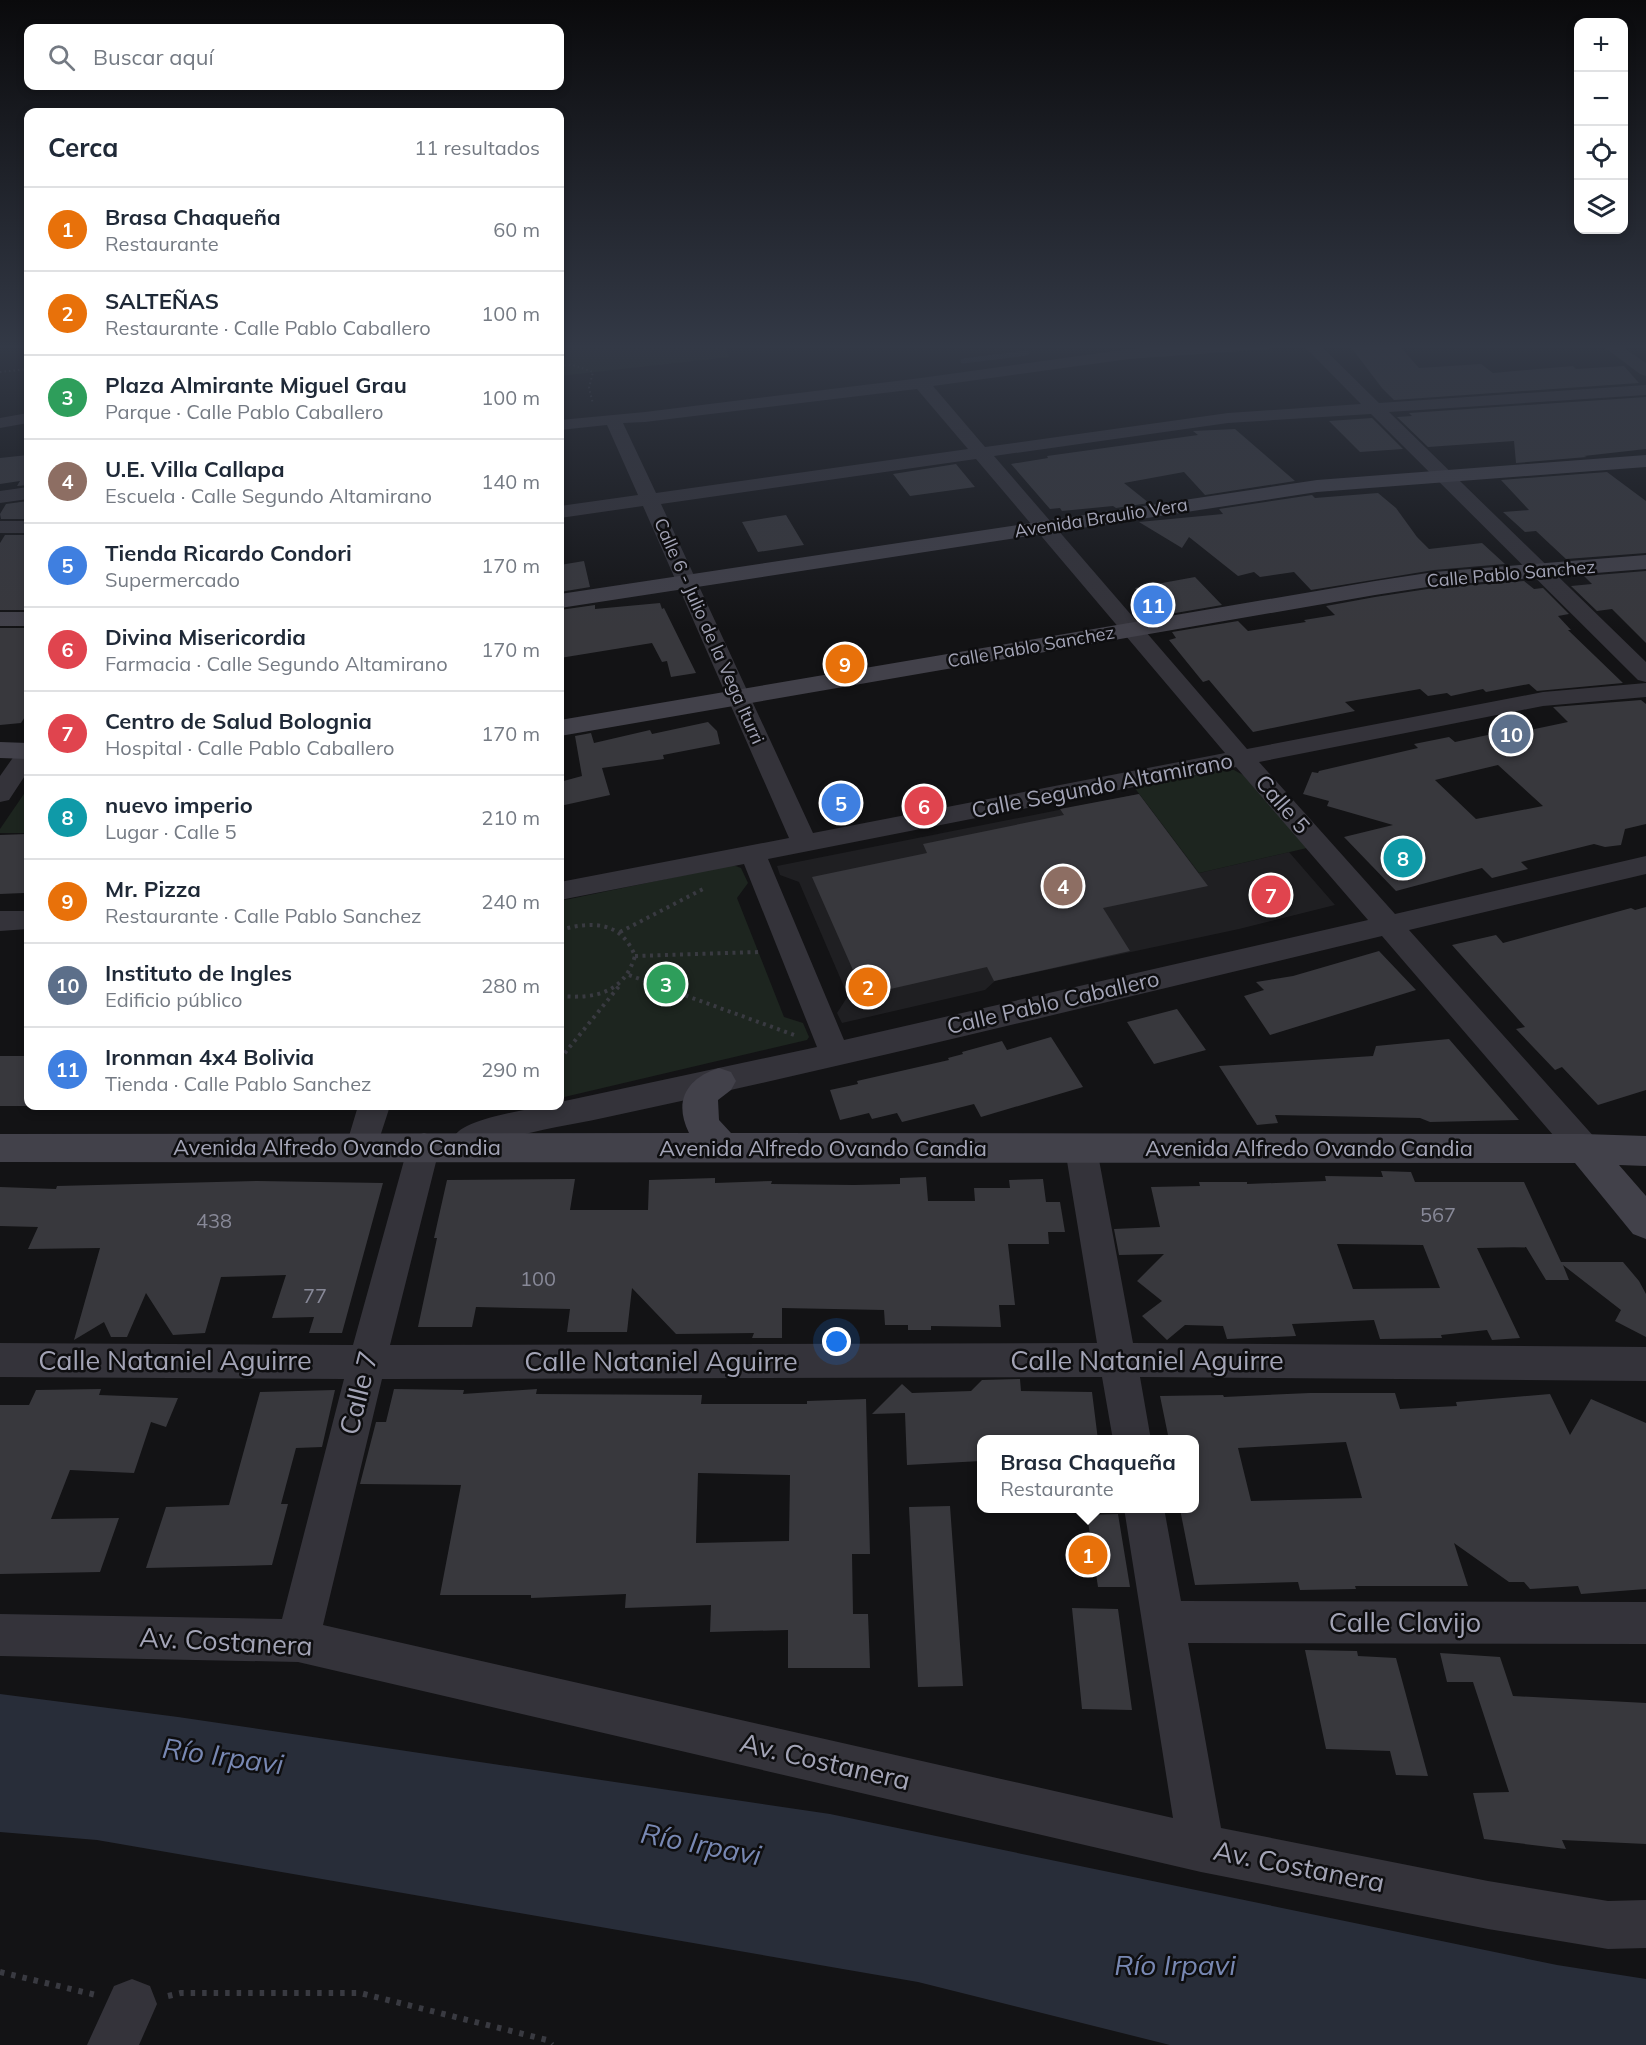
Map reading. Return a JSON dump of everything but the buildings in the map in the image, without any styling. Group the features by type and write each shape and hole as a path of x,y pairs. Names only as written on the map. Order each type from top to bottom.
{"main road":[{"name":"Avenida Braulio Vera","path":"564,600 1317,486 1646,461"},
{"name":"Calle Pablo Sanchez","path":"564,727 1424,580 1646,562"},
{"path":"0,619 24,619"},
{"path":"0,750 24,752"},
{"path":"719,1081 702,1093 698,1112 704,1130 724,1148"},
{"path":"1584,1148 1646,1132"},
{"name":"Avenida Alfredo Ovando Candia","path":"0,1148 464,1146 1081,1149 1584,1148 1646,1151"},
{"name":"Calle 5","path":"1584,1148 1646,1223"}],"street":[{"name":"Calle 6 - Julio de la Vega Iturri","path":"622,439 804,842"},
{"name":"Calle 5","path":"969,439 1242,758 1584,1148"},
{"path":"564,511 1076,439"},
{"path":"1407,439 1646,675"},
{"path":"0,497 24,494"},
{"path":"0,527 24,527"},
{"name":"Calle Segundo Altamirano","path":"564,890 1543,699 1646,690"},
{"path":"0,794 24,758"},
{"path":"752,852 834,1052"},
{"name":"Calle Pablo Caballero","path":"464,1146 478,1135 501,1128 719,1081 834,1052 1646,865"},
{"path":"0,921 24,920"},
{"path":"362,1146 373,1110"},
{"name":"Calle 7","path":"298,1641 367,1362 424,1146"},
{"path":"1081,1149 1131,1435"},
{"name":"Calle Nataniel Aguirre","path":"0,1360 367,1362 1118,1360 1646,1364"},
{"path":"1145,1513 1201,1848"},
{"name":"Calle Clavijo","path":"1164,1622 1646,1623"},
{"name":"Av. Costanera","path":"0,1635 298,1641 1201,1848 1488,1905 1608,1925 1646,1924"}],"path":[{"path":"620,932 709,886"},
{"path":"564,929 592,924 620,932 628,938 635,956 628,975 564,1054"},
{"path":"635,956 759,952"},
{"path":"628,975 807,1040"},
{"path":"564,996 593,996 622,982"},
{"path":"0,1972 123,2024 181,1993 360,1993 547,2040 552,2045"}],"shaded area":[{"path":"1221,770 1234,770 1245,776 1307,848 1199,873 1134,787"},
{"path":"24,794 24,833 0,833 0,829"},
{"path":"1139,794 1199,873 1289,852 1335,905 1239,929 995,981 985,990 842,1023 837,1013 848,996 799,882 780,875 777,866"},
{"path":"733,865 741,868 748,883 737,898 784,1017 803,1023 809,1037 807,1040 564,1097 564,900"}],"water":[{"name":"Río Irpavi","path":"0,1694 178,1717 830,1814 1557,1965 1646,1979 1646,2045 1170,2045 918,1982 97,1840 0,1832"}],"place":[{"name":"Ironman 4x4 Bolivia","path":"1153,605"},
{"name":"Mr. Pizza","path":"845,664"},
{"name":"Instituto de Ingles","path":"1511,734"},
{"name":"Tienda Ricardo Condori","path":"841,803"},
{"name":"Divina Misericordia","path":"924,806"},
{"name":"nuevo imperio","path":"1403,858"},
{"name":"U.E. Villa Callapa","path":"1063,886"},
{"name":"Centro de Salud Bolognia","path":"1271,895"},
{"name":"Plaza Almirante Miguel Grau","path":"666,984"},
{"name":"SALTEÑAS","path":"868,987"},
{"name":"Brasa Chaqueña","path":"1088,1555"}]}
